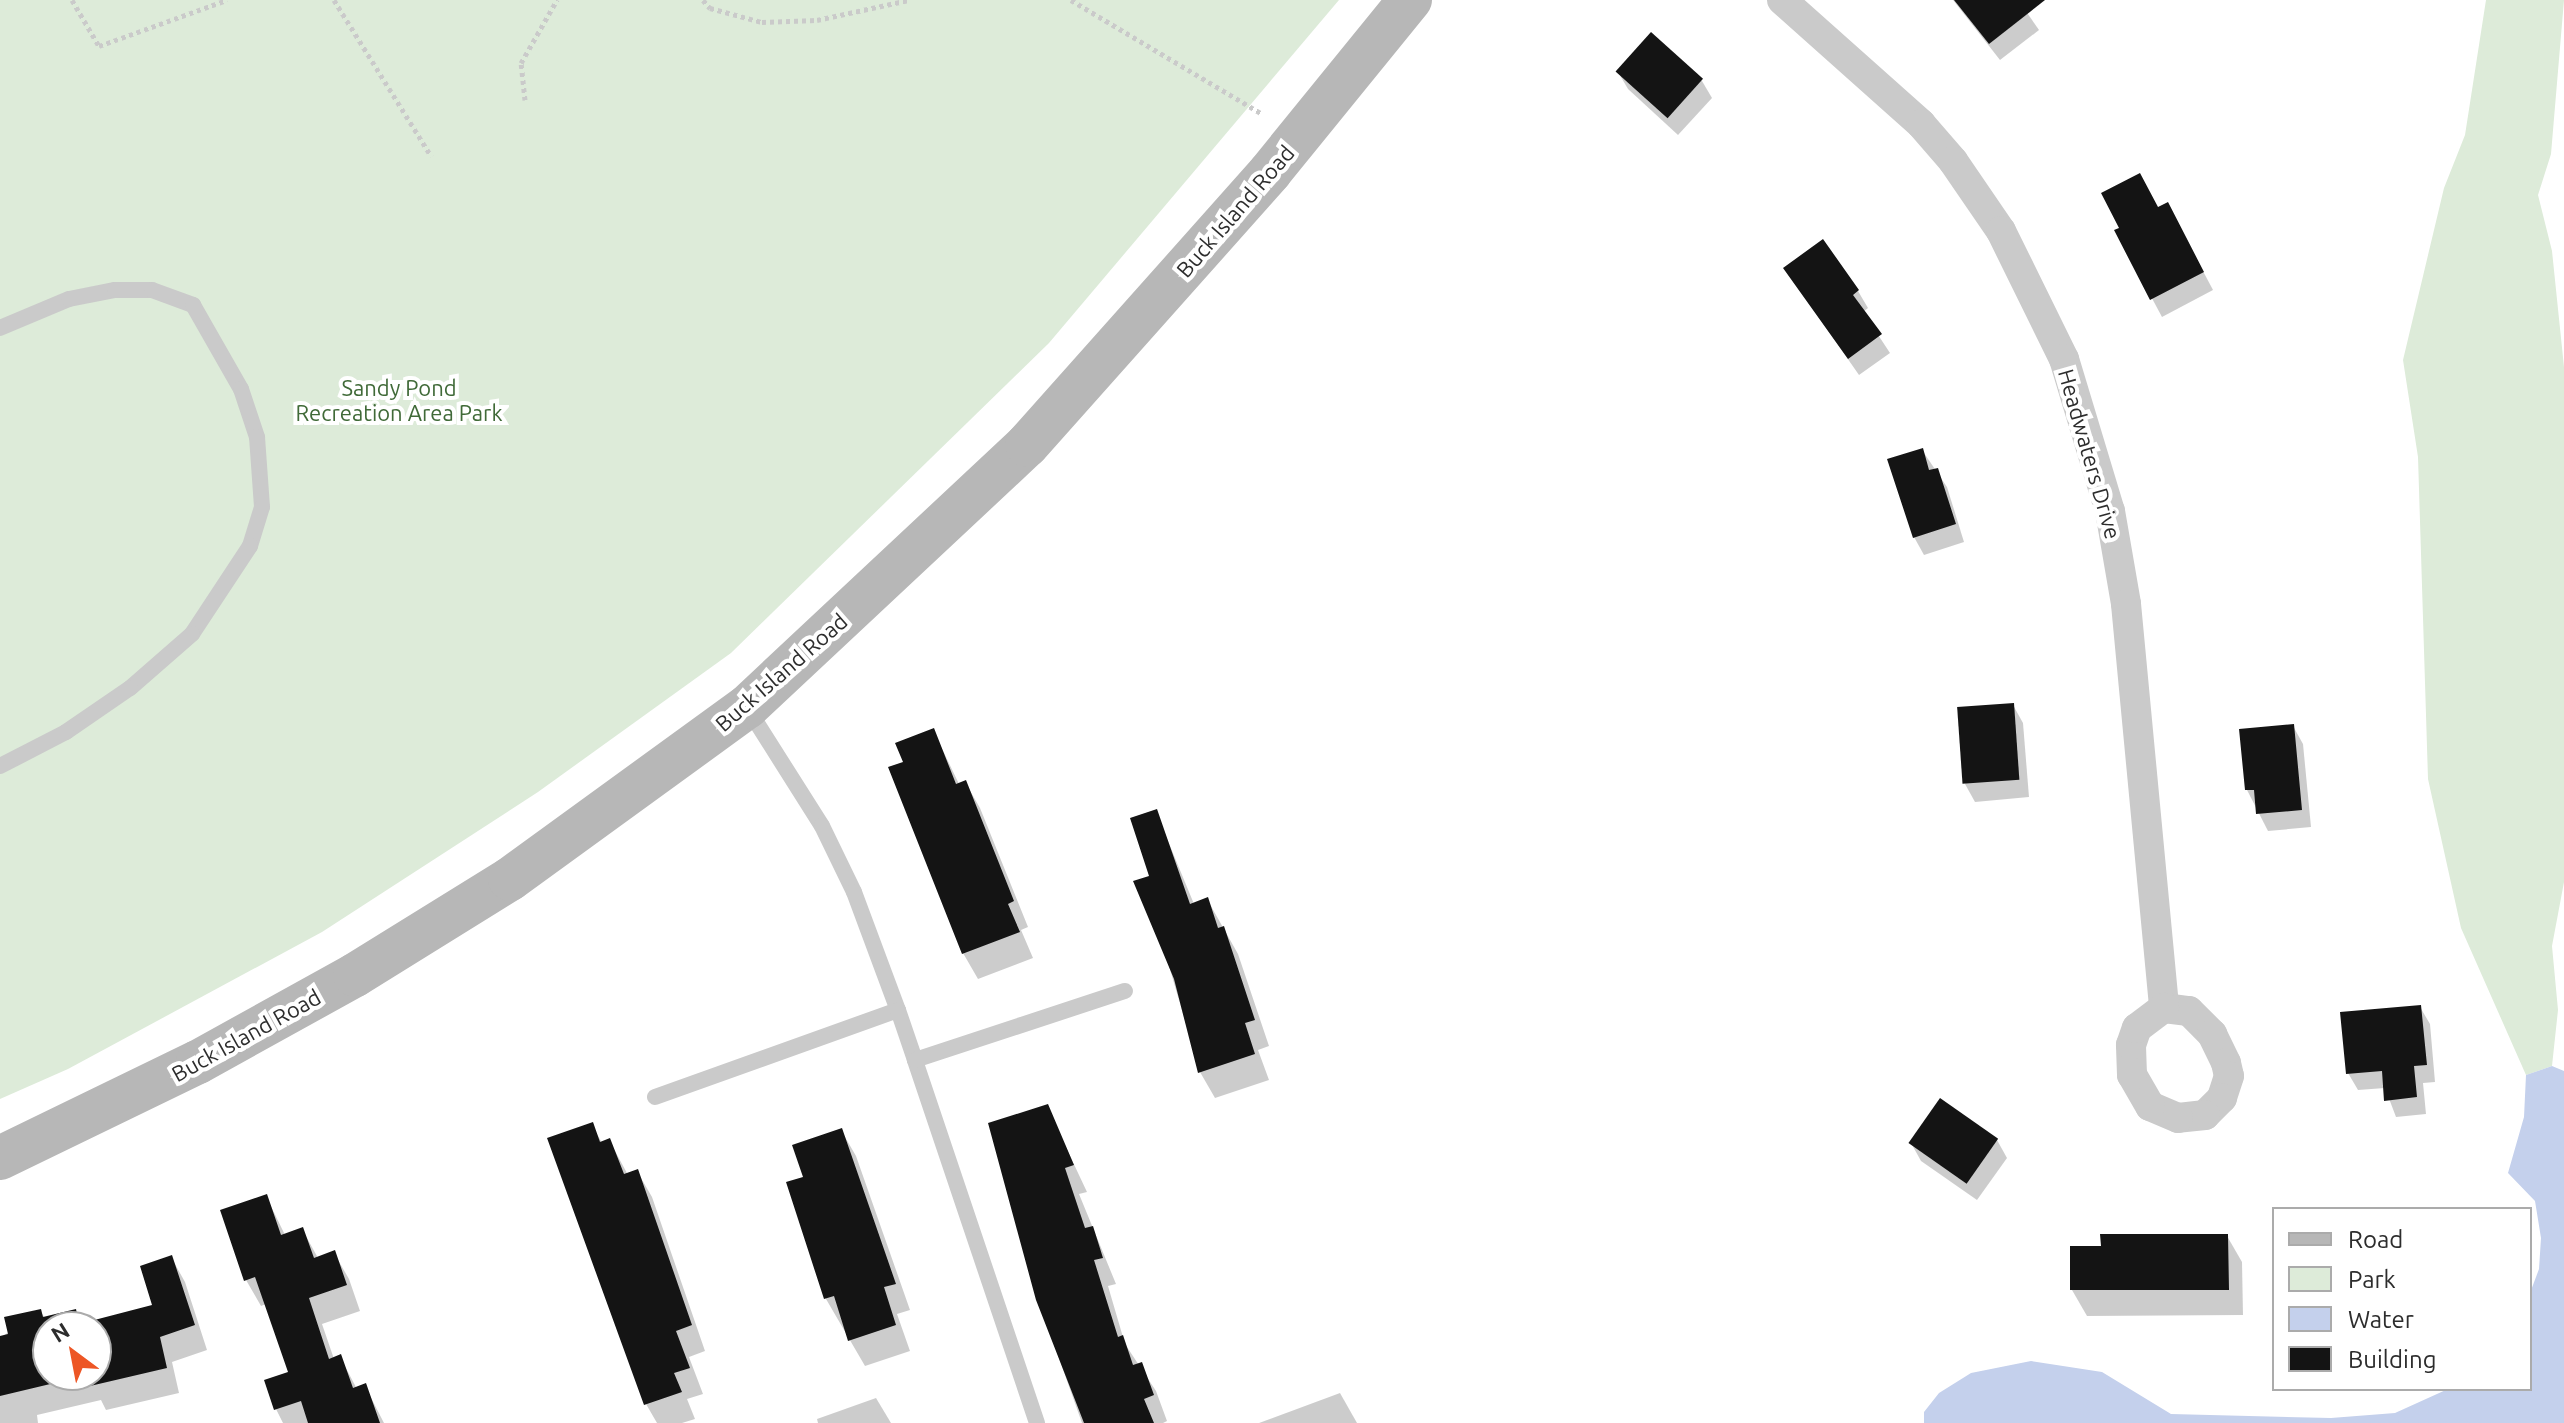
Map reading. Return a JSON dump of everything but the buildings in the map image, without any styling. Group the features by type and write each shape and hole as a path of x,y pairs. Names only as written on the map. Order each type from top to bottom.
{"main road":[{"name":"Buck Island Road","path":"0,1158 198,1062 355,975 522,871 747,707 1027,445 1300,136 1410,0"}],"street":[{"name":"Headwaters Drive","path":"1782,0 1921,124 1953,161 2001,231 2064,359 2110,511 2126,604 2164,1008"}],"lane":[{"path":"0,328 69,299 115,290 152,290 193,305 241,389 257,437 262,507 250,546 192,634 130,688 79,723 0,766"},
{"path":"747,707 822,826 854,892 898,1010 1037,1423"},
{"path":"915,1060 1125,991"},
{"path":"655,1097 898,1010"}],"path":[{"path":"72,0 99,46 227,0"},
{"path":"334,0 431,156"},
{"path":"525,100 521,63 557,0"},
{"path":"703,0 710,8 762,22 817,20 909,0"},
{"path":"1071,0 1300,136"}],"green space":[{"name":"Sandy Pond Recreation Area Park","path":"0,0 1339,0 1049,343 731,653 538,792 322,932 68,1069 0,1099"},
{"path":"2486,0 2564,0 2551,154 2538,195 2552,251 2564,367 2564,882 2552,946 2558,1010 2552,1066 2526,1075 2461,928 2428,779 2418,457 2403,360 2444,188 2465,135"}],"water":[{"path":"2552,1066 2564,1071 2564,1423 1924,1423 1924,1412 1939,1393 1971,1373 2031,1361 2102,1372 2171,1414 2331,1418 2395,1413 2444,1391 2532,1391 2532,1288 2539,1269 2541,1238 2535,1201 2508,1173 2524,1117 2526,1075"}]}
